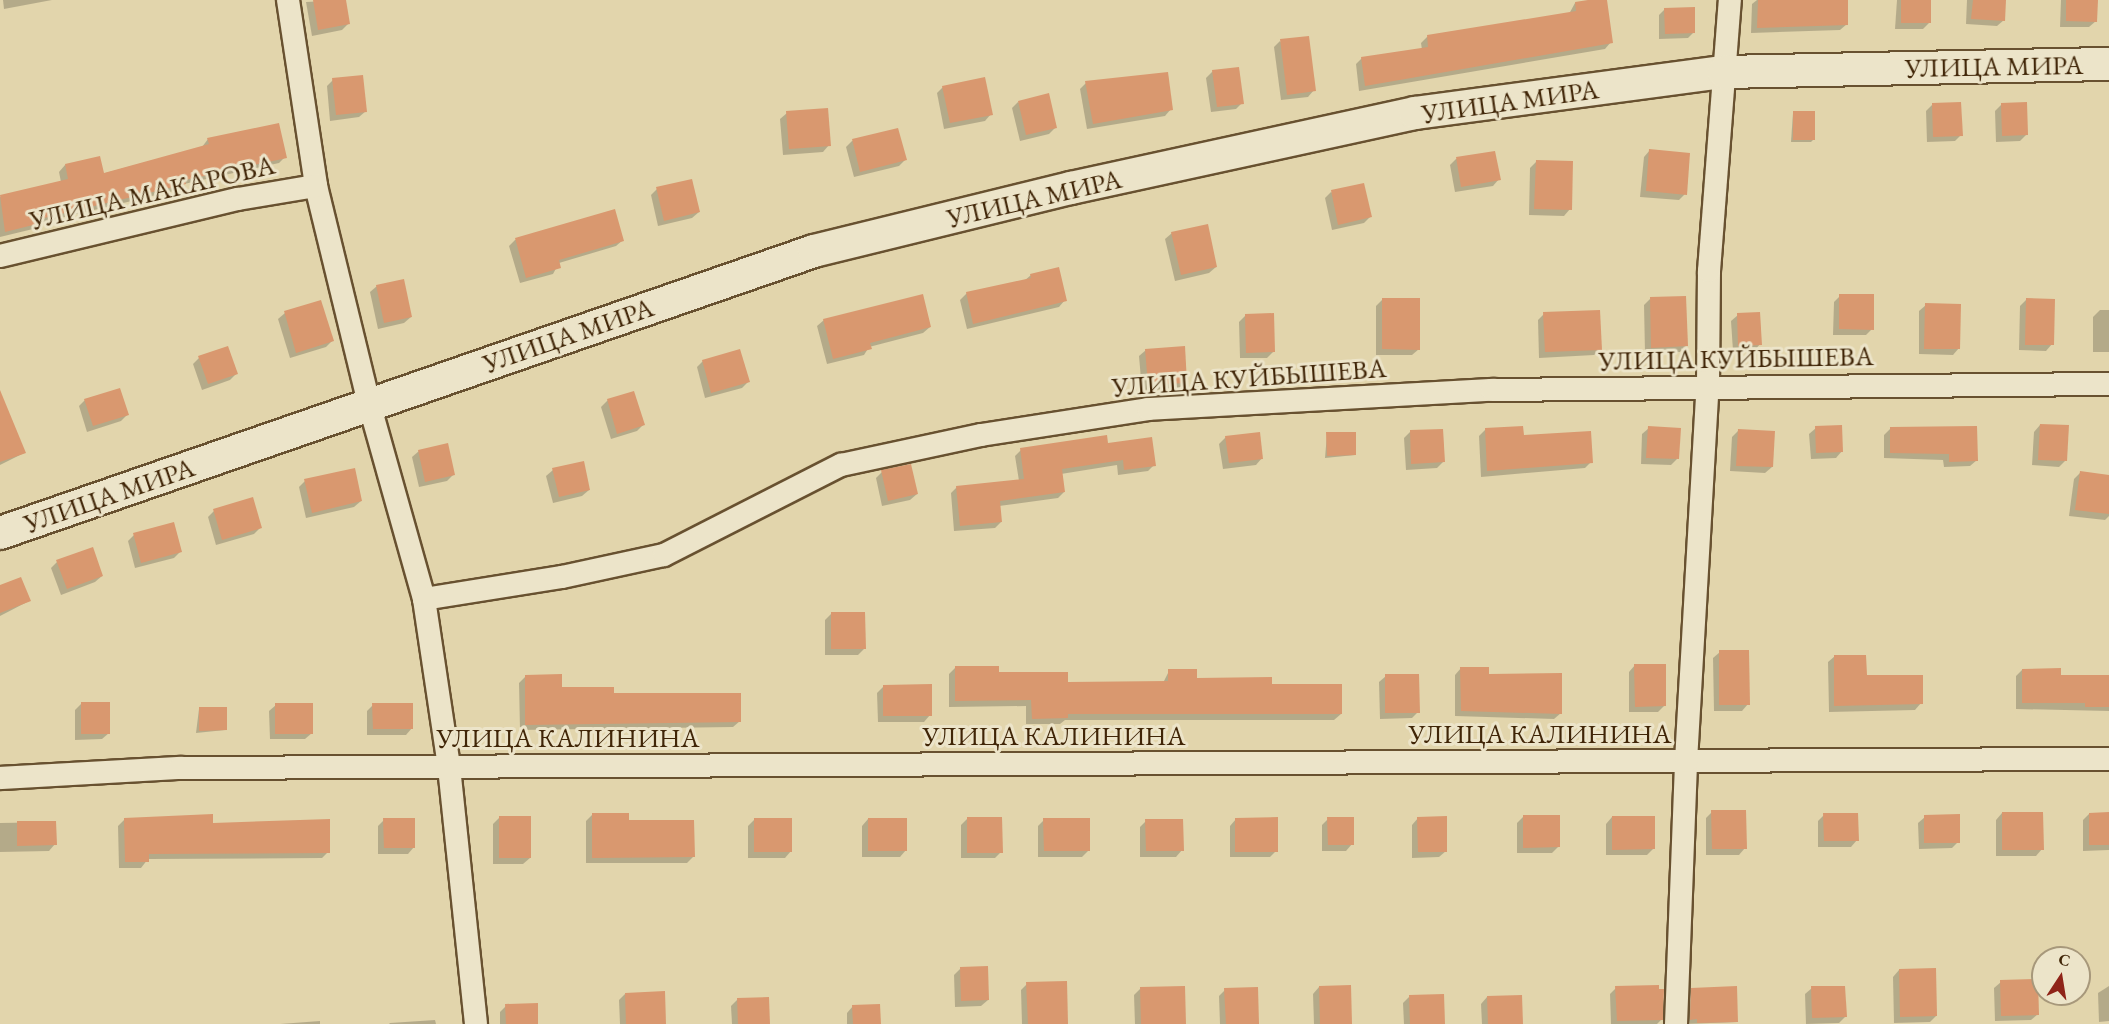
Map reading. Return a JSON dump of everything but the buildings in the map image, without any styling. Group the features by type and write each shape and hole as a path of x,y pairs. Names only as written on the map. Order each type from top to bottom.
{"street":[{"path":"288,0 316,186 369,403 424,599 449,767 476,1024"},
{"path":"1676,1024 1686,761 1708,386 1709,271 1730,0"},
{"name":"УЛИЦА МИРА","path":"0,533 369,403 814,252 1071,188 1415,113 1724,72 2109,64"},
{"name":"УЛИЦА МАКАРОВА","path":"0,256 238,199 316,186"},
{"name":"УЛИЦА КУЙБЫШЕВА","path":"424,599 562,577 664,555 841,465 981,435 1148,409 1492,390 1708,386 2109,384"},
{"name":"УЛИЦА КАЛИНИНА","path":"0,778 180,768 2109,759"}]}
